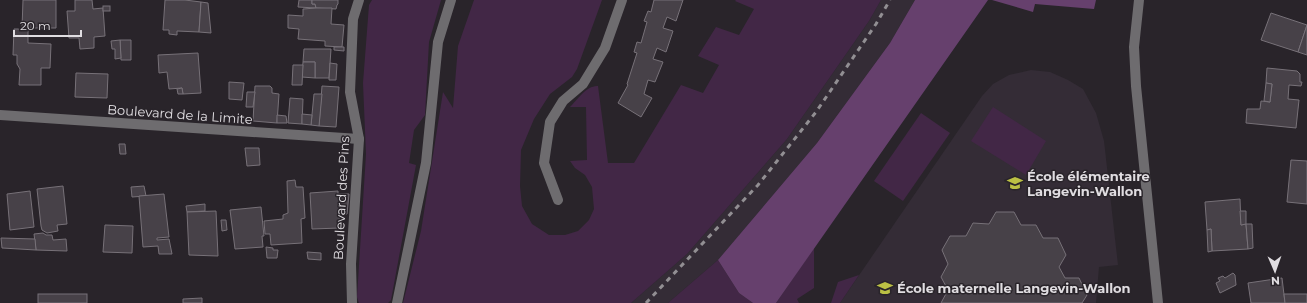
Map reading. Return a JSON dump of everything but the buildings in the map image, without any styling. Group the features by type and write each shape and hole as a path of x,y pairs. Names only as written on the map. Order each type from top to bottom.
{"street":[{"name":"Boulevard des Pins","path":"352,303 351,264 359,139 350,92 353,19 359,0"},
{"path":"398,303 426,163 438,42 451,0"},
{"path":"558,200 544,163 550,122 563,101 583,84 605,48 622,0"},
{"path":"1139,0 1134,55 1158,303"},
{"name":"Boulevard de la Limite","path":"0,114 359,139"}],"shaded area":[{"path":"372,0 441,0 429,42 425,115 414,130 409,163 416,165 391,300 388,303 359,303 357,297 366,154 363,83 369,5"},
{"path":"474,0 602,0 577,69 572,77 550,94 534,119 521,150 520,186 522,206 532,224 549,235 565,235 578,231 589,220 594,209 592,187 585,175 575,168 570,161 587,160 586,107 570,107 586,90 594,86 598,86 608,163 634,163 681,85 703,93 719,65 698,56 716,27 739,35 754,9 735,1 736,0 881,0 869,21 787,139 687,254 631,303 403,303 421,231 443,92 453,108 458,46"},
{"path":"881,0 915,0 890,43 817,143 718,260 668,303 631,303 687,254 787,139 869,21"},
{"path":"915,0 988,0 776,303 753,303 739,293 718,260 817,143 890,43"},
{"path":"992,0 1096,0 1094,9 1035,4 1033,12"},
{"name":"École élémentaire Langevin-Wallon","path":"1031,70 1050,72 1083,89 1096,113 1104,141 1118,265 1099,267 1096,303 840,303 982,96 993,84 1009,75"},
{"path":"993,107 1046,141 1026,175 971,141"},
{"path":"921,113 950,133 903,201 874,181"},
{"path":"814,248 814,288 797,299 799,303 776,303"},
{"path":"718,260 739,293 753,303 668,303"},
{"path":"859,275 840,303 831,303 838,282"}],"railway":[{"path":"646,303 758,185 816,112 876,24 890,0"}],"place":[{"name":"École élémentaire Langevin-Wallon","path":"1015,183"},
{"name":"École maternelle Langevin-Wallon","path":"885,288"}]}
